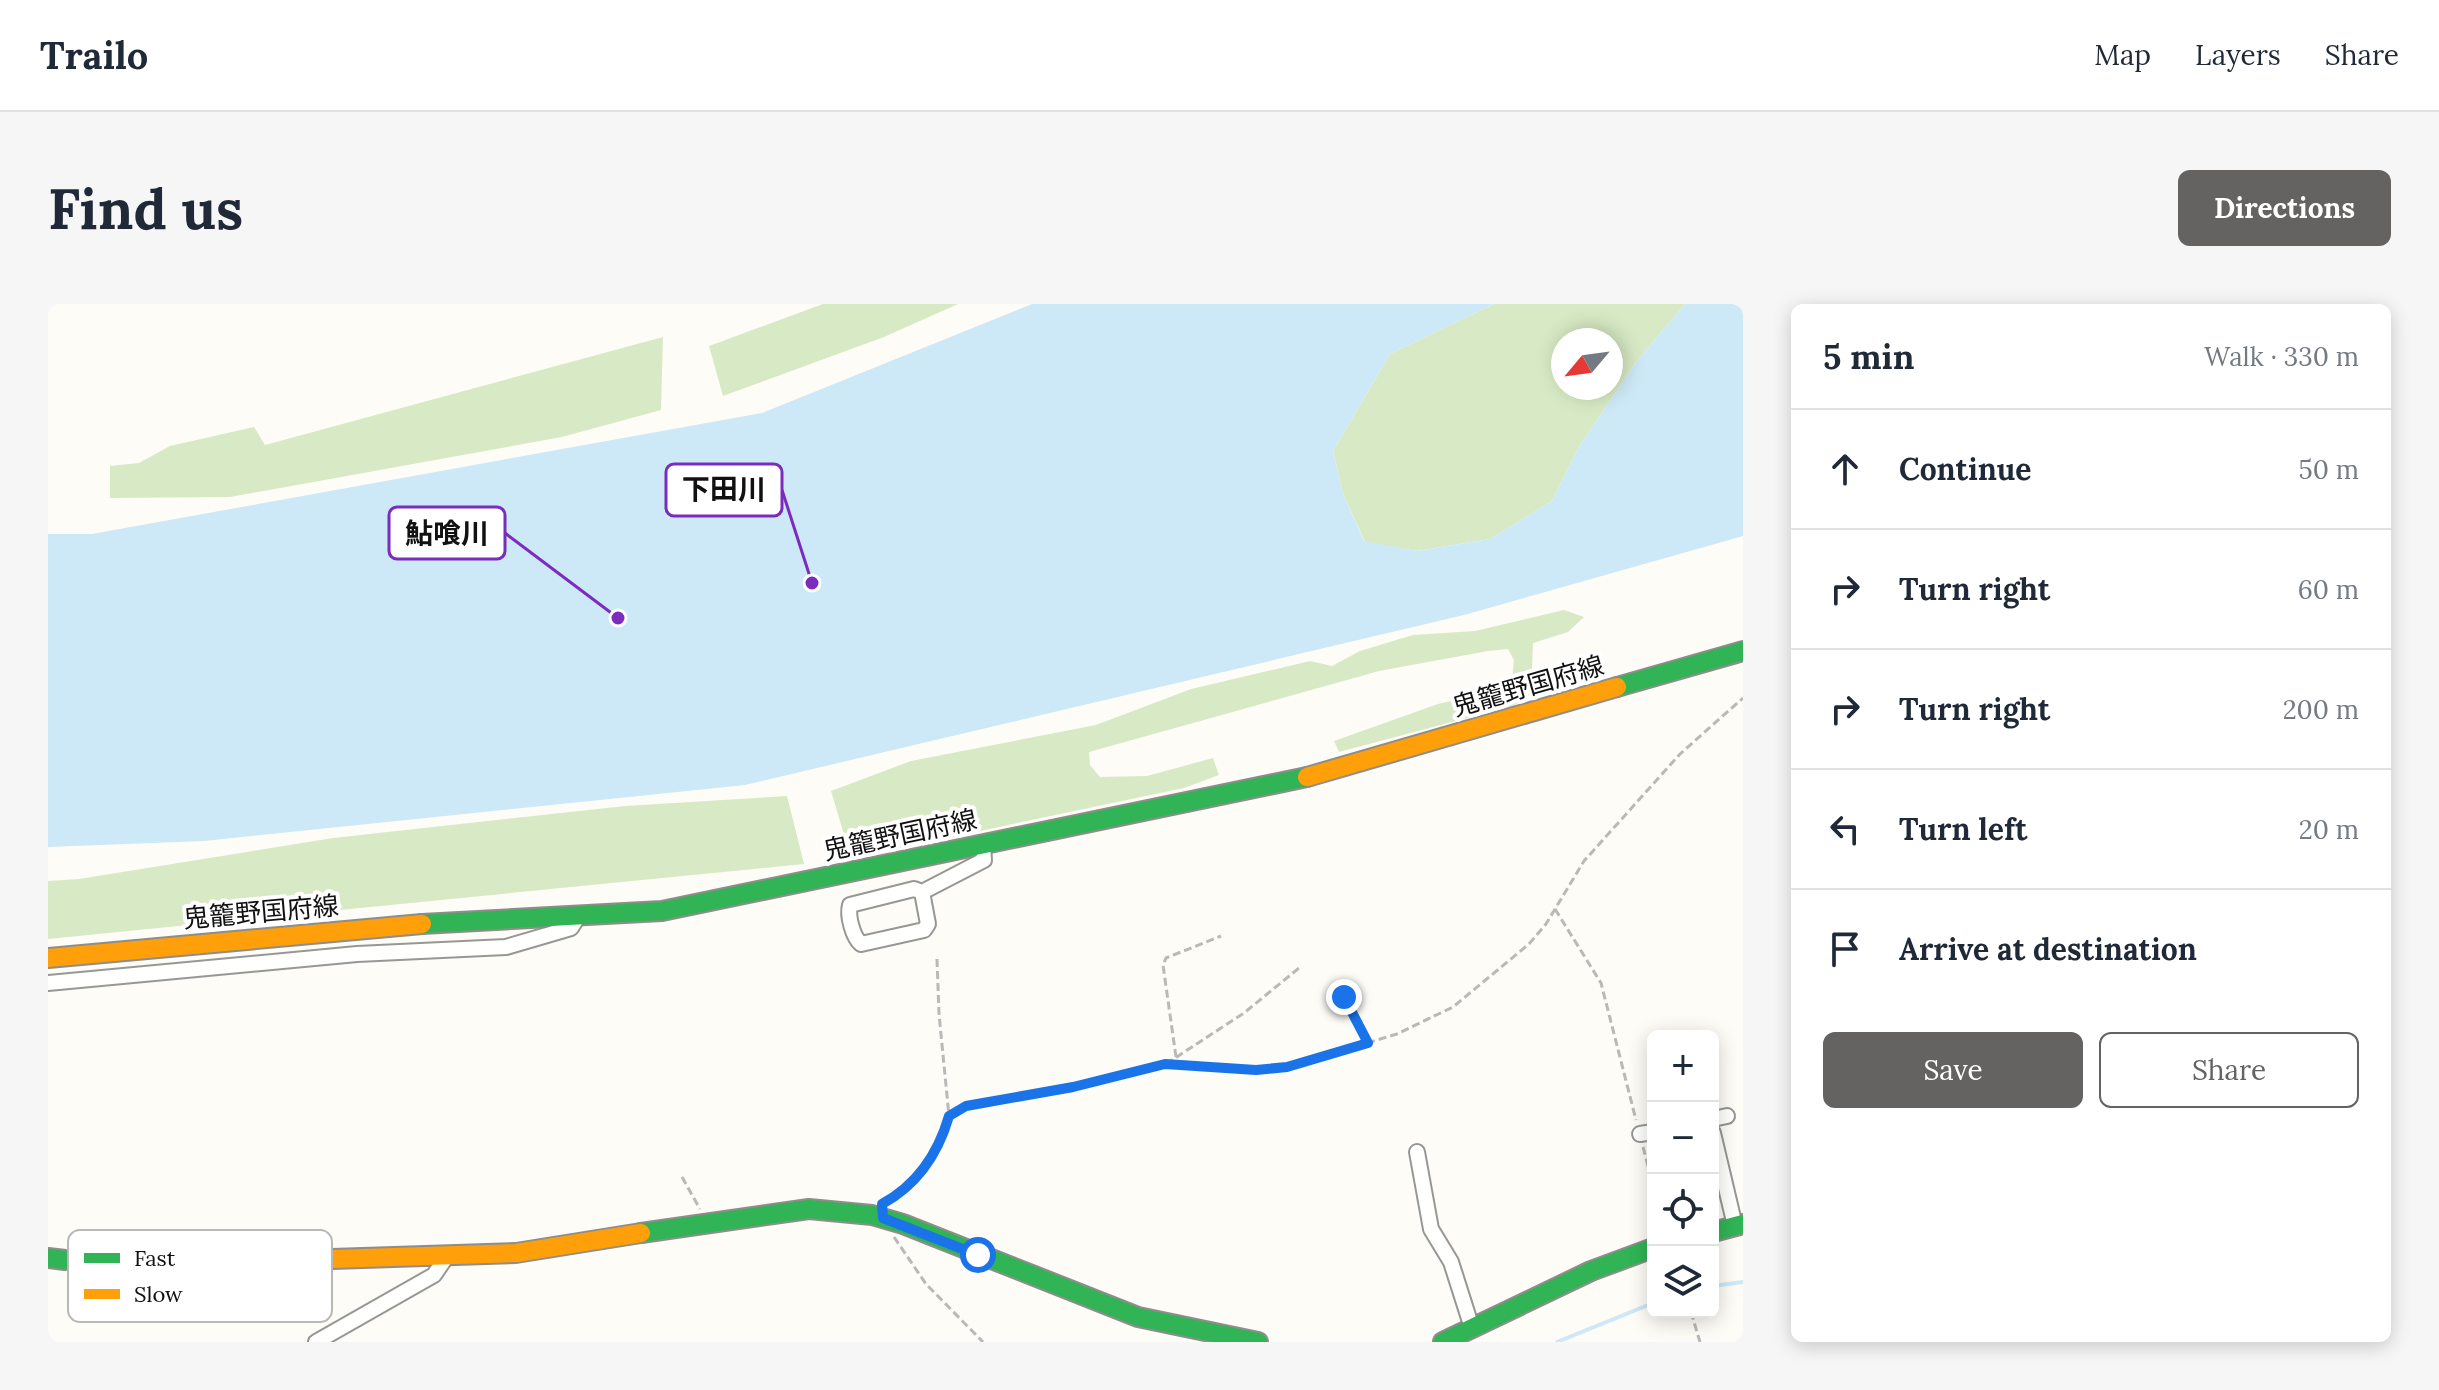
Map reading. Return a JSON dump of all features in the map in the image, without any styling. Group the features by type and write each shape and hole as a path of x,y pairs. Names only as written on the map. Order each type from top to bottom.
{"main road":[{"name":"鬼籠野国府線","path":"48,958 391,926 662,911 1292,781 1743,651"},
{"path":"332,1259 516,1253 708,1222 809,1209 842,1211 883,1218 1138,1317 1258,1342"},
{"path":"1719,1230 1739,1225"},
{"path":"1443,1342 1591,1271 1647,1250"}],"street":[{"path":"922,892 928,924 924,930 861,944 857,940 848,912 850,905 914,889 922,892 984,860 983,845"},
{"path":"48,983 357,954 453,947 506,947 571,928 578,917"},
{"path":"1417,1152 1431,1229 1451,1262 1472,1328"},
{"path":"1719,1154 1739,1225"},
{"path":"316,1342 434,1275 447,1256"}],"path":[{"path":"949,1116 966,1106 1073,1087 1165,1064 1256,1070 1287,1067 1397,1034 1453,1007 1529,944 1592,851 1680,754 1743,698"},
{"path":"1555,909 1601,983 1646,1133 1652,1174"},
{"path":"1176,1057 1163,965 1166,958 1221,936"},
{"path":"937,959 949,1116 933,1156 921,1172 907,1189 882,1204 883,1218 898,1246 926,1284 983,1342"},
{"path":"1165,1064 1244,1013 1299,968"},
{"path":"1344,997 1368,1043"},
{"path":"682,1177 708,1222"},
{"path":"1693,1318 1700,1342"}],"green space":[{"path":"823,304 958,304 884,337 723,396 709,346"},
{"path":"1494,304 1685,304 1623,382 1623,328 1551,328 1551,400 1611,400 1580,445 1552,501 1490,539 1417,551 1365,542 1343,494 1333,451 1390,354"},
{"path":"663,337 661,410 562,437 230,497 110,498 110,466 139,463 170,446 254,427 265,445"},
{"path":"1564,610 1584,617 1568,632 1533,643 1531,695 1512,706 1339,752 1334,741 1438,704 1487,693 1512,680 1514,660 1508,649 1379,671 1089,752 1090,765 1100,777 1147,776 1213,758 1219,775 1184,788 851,858 831,791 911,761 1096,725 1191,689 1310,661 1332,666 1360,651 1413,635 1475,631"},
{"path":"787,796 804,864 48,939 48,881 79,879 333,838 625,806"}],"water":[{"path":"1032,304 1494,304 1390,354 1333,451 1343,494 1364,541 1417,551 1490,539 1552,501 1580,445 1611,400 1623,400 1623,382 1685,304 1743,304 1743,536 1464,615 745,785 204,841 48,847 48,534 92,534 762,413"}],"waterway":[{"path":"1719,1285 1743,1282"},
{"path":"1557,1342 1647,1305"}],"traffic: fast":[{"path":"1617,687 1743,651"},
{"path":"422,924 662,911 1307,777"},
{"path":"641,1233 809,1209 872,1215 903,1224 1138,1317 1258,1342"},
{"path":"1719,1230 1743,1224"},
{"path":"1443,1342 1591,1271 1647,1250"},
{"path":"48,1258 65,1260"}],"traffic: slow":[{"path":"1307,777 1617,687"},
{"path":"48,958 422,924"},
{"path":"332,1259 516,1253 641,1233"}],"place":[{"name":"下田川","path":"812,583"},
{"name":"鮎喰川","path":"618,618"}],"route":[{"path":"978,1255 883,1218 882,1204 907,1189 921,1172 933,1156 949,1116 958,1109 1073,1087 1165,1064 1256,1070 1287,1067 1368,1043 1344,997"}]}
